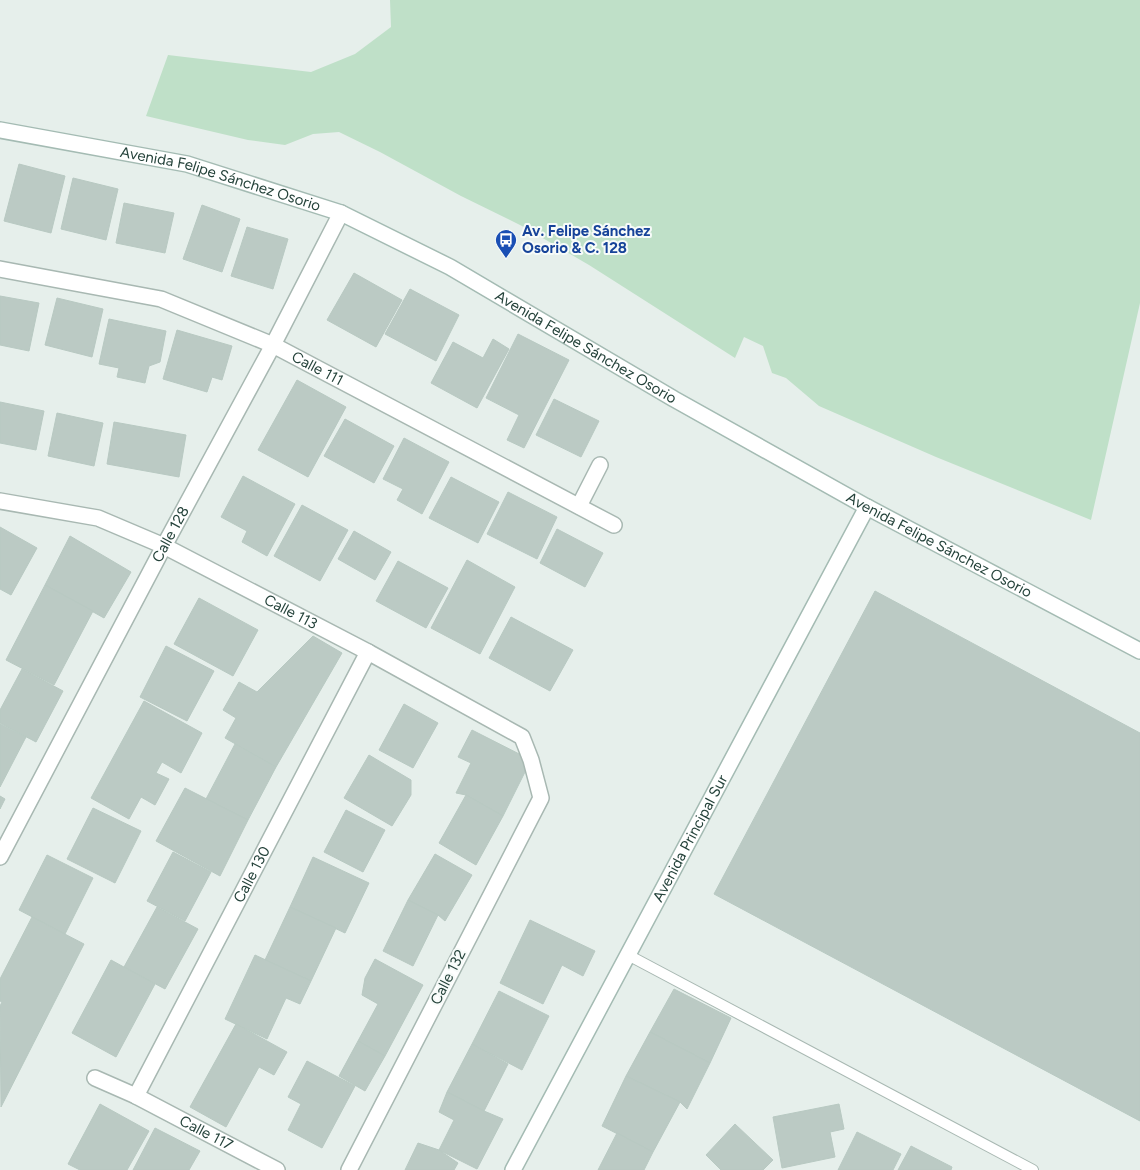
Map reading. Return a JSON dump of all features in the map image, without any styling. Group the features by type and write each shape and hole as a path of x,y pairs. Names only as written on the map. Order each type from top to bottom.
{"street":[{"name":"Avenida Felipe Sánchez Osorio","path":"0,130 187,164 341,213 450,267 674,399 866,507 1140,650"},
{"name":"Calle 128","path":"0,856 273,345 341,213"},
{"name":"Calle 111","path":"0,269 161,299 273,345 614,525"},
{"path":"579,506 600,466"},
{"name":"Calle 113","path":"0,501 98,518 164,546 368,652 522,737 531,760 537,784"},
{"name":"Avenida Principal Sur","path":"513,1170 866,507"},
{"name":"Calle 130","path":"136,1096 368,652"},
{"name":"Calle 132","path":"349,1170 541,798 537,784"},
{"name":"Calle 117","path":"95,1078 136,1096 277,1170"}],"lane":[{"path":"628,955 1033,1170"}],"green space":[{"path":"390,0 1140,0 1140,303 1091,520 936,457 819,406 786,378 772,373 763,346 744,337 735,358 589,265 522,226 339,132 313,134 285,145 248,140 146,116 168,55 311,72 355,54 391,27"}],"building":[{"path":"19,164 65,176 51,233 4,221"},
{"path":"73,178 118,189 106,240 61,229"},
{"path":"124,203 174,213 165,253 116,243"},
{"path":"202,205 240,219 222,272 183,259"},
{"path":"247,227 288,239 273,289 231,276"},
{"path":"354,273 402,300 376,347 327,320"},
{"path":"410,289 459,315 436,361 385,334"},
{"path":"0,296 39,303 29,351 0,345"},
{"path":"57,298 103,309 92,357 45,345"},
{"path":"109,319 166,331 160,362 149,366 145,383 117,377 119,368 99,364"},
{"path":"177,330 232,346 222,380 212,377 207,392 163,379"},
{"path":"518,334 569,360 524,448 507,440 519,415 486,398"},
{"path":"493,339 509,349 477,408 431,383 453,342 483,358"},
{"path":"297,380 346,407 308,477 258,450"},
{"path":"554,399 599,421 581,457 536,435"},
{"path":"0,402 44,411 36,450 0,443"},
{"path":"57,413 103,423 94,466 48,456"},
{"path":"345,419 394,446 374,483 324,456"},
{"path":"114,422 186,435 179,477 107,464"},
{"path":"404,438 449,462 422,514 397,500 403,489 383,479"},
{"path":"243,476 295,504 267,556 242,542 247,531 221,517"},
{"path":"451,477 499,502 478,543 429,518"},
{"path":"508,492 557,517 537,559 487,534"},
{"path":"302,505 348,530 320,581 274,556"},
{"path":"0,527 37,548 11,595 0,589"},
{"path":"557,529 603,553 585,587 540,563"},
{"path":"354,531 391,552 375,580 338,559"},
{"path":"70,536 131,572 104,618 45,585"},
{"path":"467,560 515,587 480,654 431,628"},
{"path":"398,561 448,588 426,628 376,601"},
{"path":"45,585 93,611 54,685 6,660"},
{"path":"875,591 1140,733 1140,1121 714,894"},
{"path":"199,598 258,630 233,676 174,644"},
{"path":"511,617 573,650 550,691 489,658"},
{"path":"313,636 342,653 276,767 225,738 236,718 223,710 239,682 257,692"},
{"path":"166,646 214,671 187,721 140,697"},
{"path":"22,669 63,691 36,742 0,723 0,710"},
{"path":"144,701 202,733 181,773 162,762 156,773 169,779 155,805 141,797 129,819 91,798"},
{"path":"404,704 438,723 413,768 379,750"},
{"path":"0,724 26,737 0,787"},
{"path":"472,730 531,760 503,816 466,795 456,793 471,763 458,757"},
{"path":"235,744 276,767 248,820 206,799"},
{"path":"369,755 411,780 411,795 392,826 344,798"},
{"path":"185,788 248,820 220,876 156,841"},
{"path":"466,795 503,816 476,865 439,843"},
{"path":"0,796 5,799 0,809"},
{"path":"93,808 141,831 115,883 67,859"},
{"path":"346,810 385,830 363,872 324,852"},
{"path":"173,852 211,872 185,921 147,901"},
{"path":"435,854 472,875 445,921 438,915 408,900"},
{"path":"47,855 93,878 65,934 19,910"},
{"path":"313,857 369,883 345,933 290,907"},
{"path":"408,900 438,915 413,966 383,951"},
{"path":"157,907 198,929 165,989 124,967"},
{"path":"290,907 336,928 311,981 265,960"},
{"path":"32,917 84,944 1,1107 0,1006 2,1002 0,1001 0,979"},
{"path":"530,920 595,951 583,976 562,965 543,1004 500,983"},
{"path":"255,955 311,981 300,1004 286,998 267,1039 225,1019"},
{"path":"375,959 423,985 385,1056 358,1041 378,1004 362,995 365,978"},
{"path":"111,960 155,984 116,1057 72,1033"},
{"path":"674,989 731,1018 710,1063 650,1032"},
{"path":"499,991 549,1016 522,1070 472,1044"},
{"path":"236,1024 287,1052 274,1075 259,1067 226,1127 190,1107"},
{"path":"650,1032 710,1063 687,1109 680,1102 626,1076"},
{"path":"358,1041 385,1056 365,1091 339,1076"},
{"path":"472,1044 508,1064 484,1111 447,1092"},
{"path":"307,1061 355,1086 322,1148 288,1130 301,1104 288,1097"},
{"path":"626,1076 680,1102 653,1152 602,1126"},
{"path":"447,1092 503,1119 477,1169 439,1150 454,1120 439,1112"},
{"path":"100,1104 149,1131 127,1170 80,1170 68,1164"},
{"path":"839,1104 844,1129 830,1132 835,1157 782,1168 773,1117"},
{"path":"735,1124 773,1160 763,1170 721,1170 706,1155"},
{"path":"155,1128 200,1151 189,1170 133,1170"},
{"path":"857,1132 901,1154 893,1170 838,1170"},
{"path":"617,1133 653,1152 644,1170 598,1170"},
{"path":"418,1143 439,1150 458,1163 454,1170 405,1170"},
{"path":"911,1146 952,1167 951,1170 898,1170"}],"place":[{"name":"Av. Felipe Sánchez Osorio & C. 128","path":"506,259"}]}
